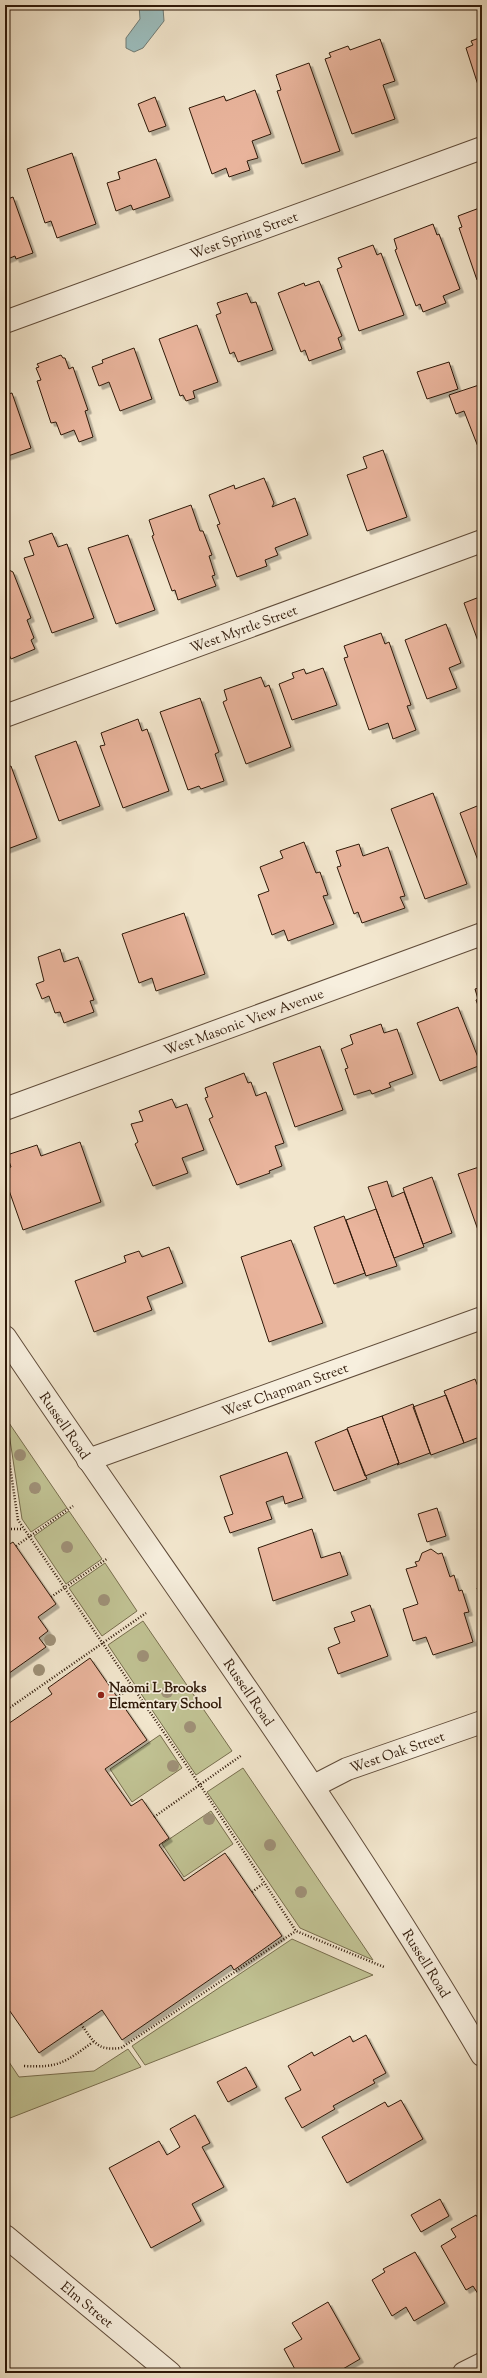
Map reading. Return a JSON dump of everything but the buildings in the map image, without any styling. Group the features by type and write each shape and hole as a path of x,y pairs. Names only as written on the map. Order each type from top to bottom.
{"street":[{"name":"West Spring Street","path":"5,322 482,148"},
{"name":"West Myrtle Street","path":"5,716 482,541"},
{"name":"West Masonic View Avenue","path":"5,1109 482,934"},
{"name":"West Chapman Street","path":"88,1460 482,1318"},
{"name":"Russell Road","path":"5,1337 88,1460 314,1786 429,1965 482,2055"},
{"name":"West Oak Street","path":"314,1786 347,1769 482,1722"},
{"name":"Elm Street","path":"5,2236 170,2373"},
{"path":"464,2373 482,2364"}],"path":[{"path":"5,1433 18,1520 200,1785 296,1931 384,1967"},
{"path":"16,1546 73,1506"},
{"path":"5,1529 24,1529"},
{"path":"51,1597 108,1558"},
{"path":"5,1711 146,1613"},
{"path":"117,1697 132,1687"},
{"path":"154,1817 242,1755"},
{"path":"252,1892 264,1883"},
{"path":"81,2024 93,2042 106,2050 121,2048 296,1931"},
{"path":"24,2066 46,2067 64,2063 93,2042"}],"green space":[{"path":"7,1420 67,1508 31,1532 22,1519"},
{"path":"69,1511 102,1559 66,1584 34,1536"},
{"path":"105,1563 137,1611 102,1636 69,1588"},
{"path":"143,1621 232,1751 196,1775 108,1645"},
{"path":"160,1735 182,1768 132,1802 110,1769"},
{"path":"243,1768 373,1960 300,1928 207,1792"},
{"path":"211,1811 233,1844 184,1877 162,1844"},
{"path":"292,1939 373,1975 145,2065 132,2046"},
{"path":"128,2049 141,2067 5,2120 5,2056 19,2077 94,2071"}],"water":[{"path":"139,5 161,5 163,8 164,21 143,48 134,52 126,48 126,38 140,19"}],"place":[{"name":"Naomi L Brooks Elementary School","path":"101,1695"}]}
